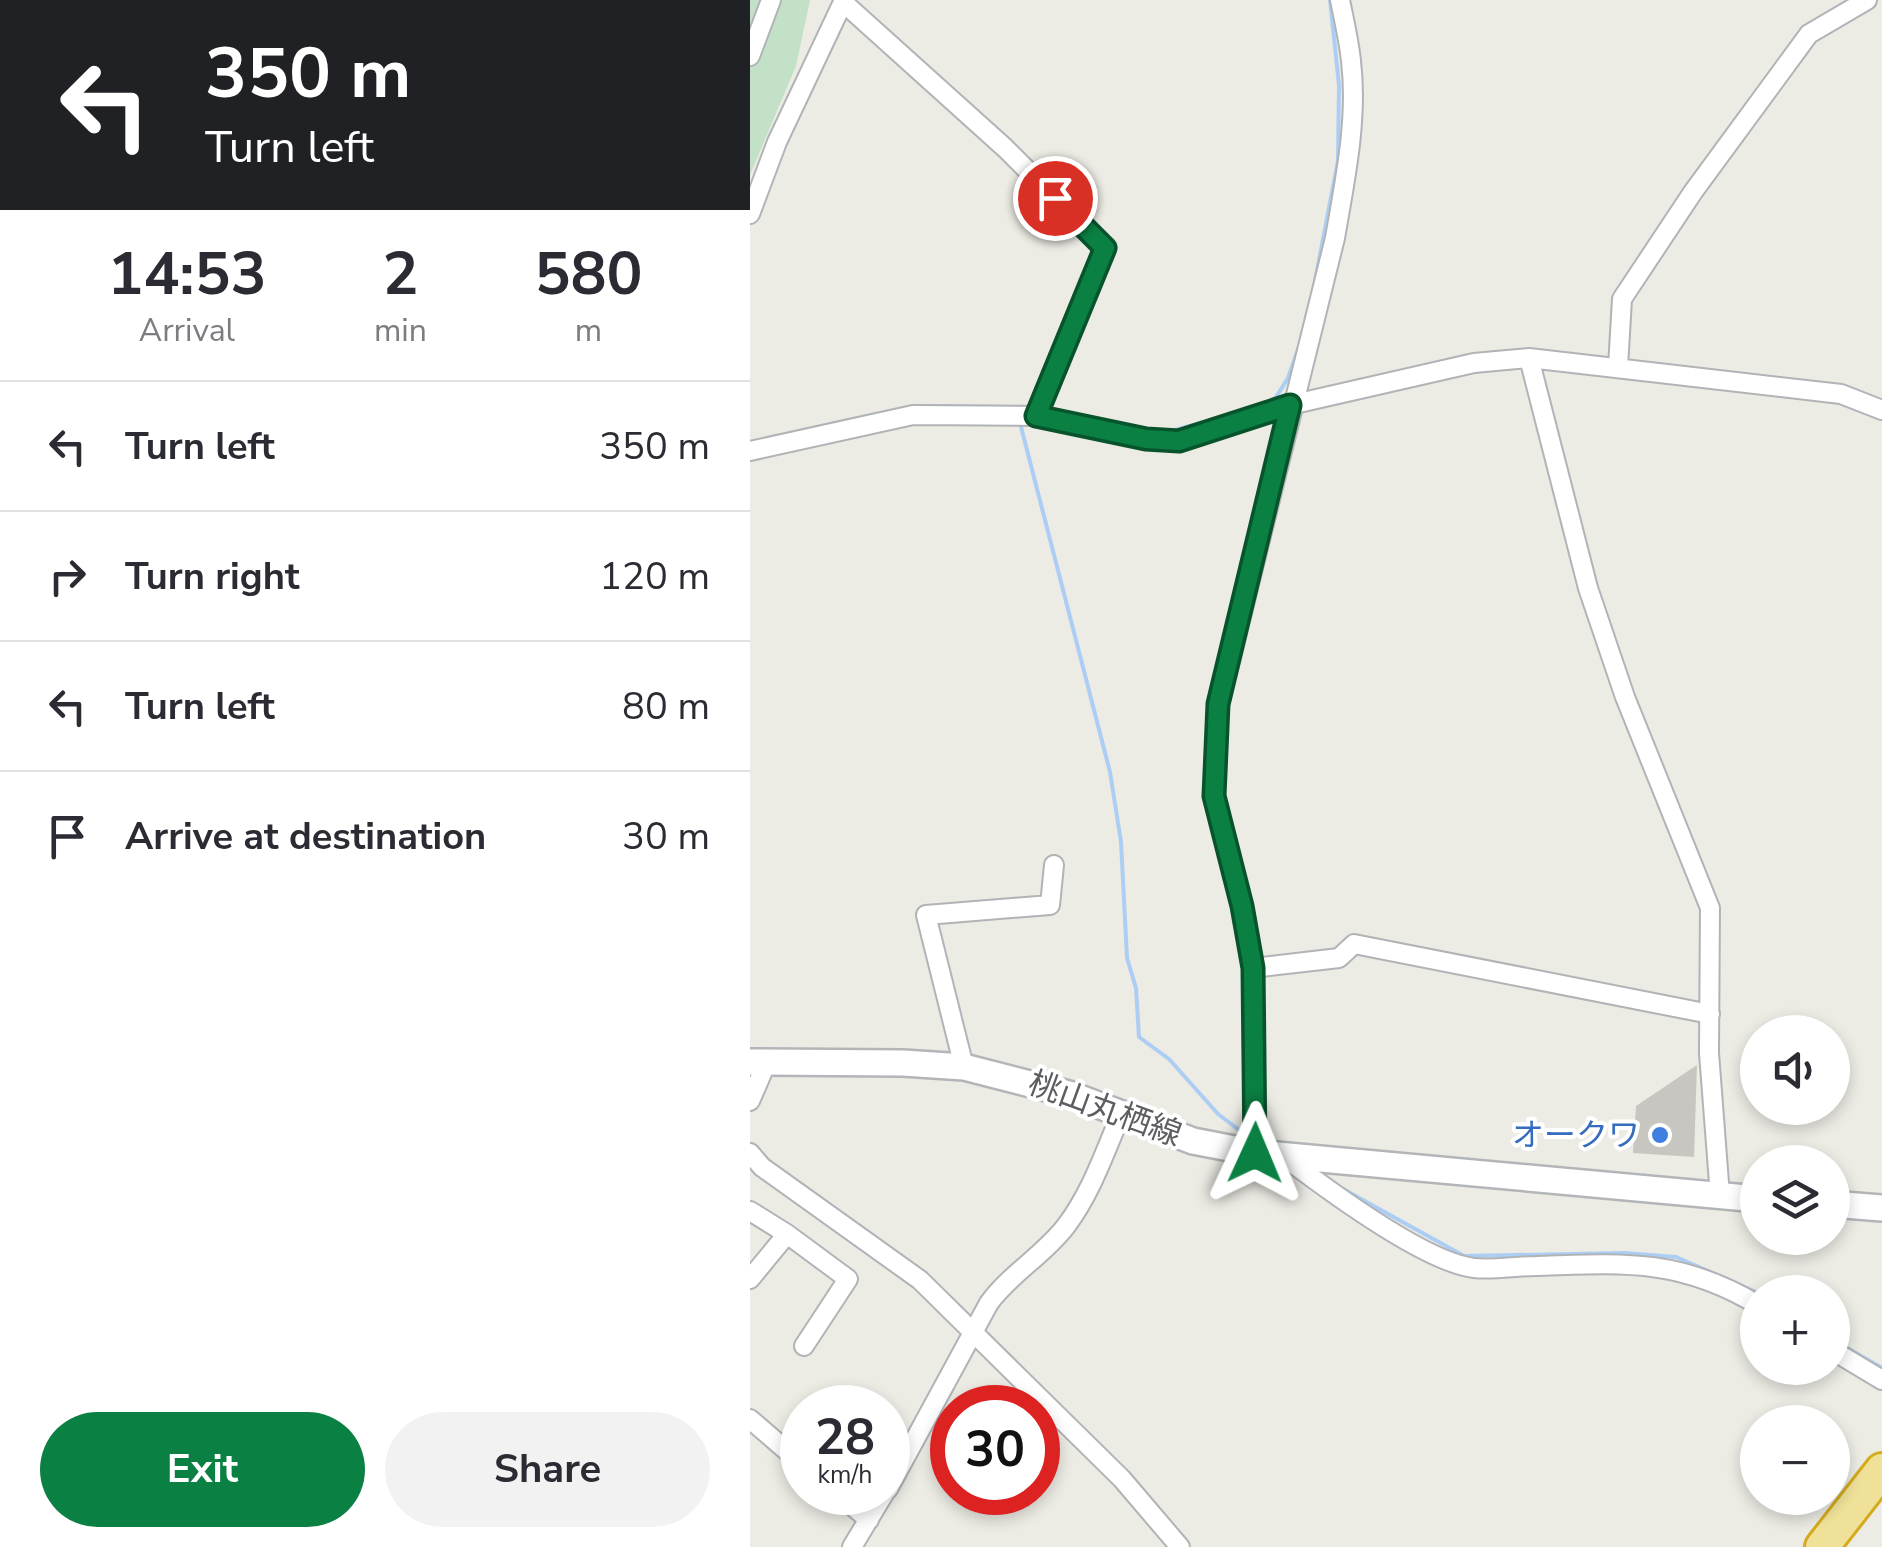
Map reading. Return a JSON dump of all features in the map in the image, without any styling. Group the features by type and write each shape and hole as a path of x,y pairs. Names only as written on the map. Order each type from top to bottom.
{"highway":[{"path":"1822,1547 1882,1470"}],"main road":[{"name":"桃山丸栖線","path":"758,1063 964,1067 1022,1079 1193,1141 1255,1153 1740,1198"},
{"path":"1850,1205 1882,1208"}],"street":[{"path":"750,56 770,0"},
{"path":"1255,1153 1253,968 1214,796 1218,704 1334,238 1350,140 1352,62 1340,0"},
{"path":"1618,367 1622,299 1693,192 1810,34 1867,0"},
{"path":"750,214 777,142 844,1 1005,148 1105,248 1036,416"},
{"path":"1529,358 1588,588 1710,908 1709,1053 1720,1196"},
{"path":"750,451 912,414 1036,416 1146,439 1179,441 1290,405 1474,363 1529,358 1840,394 1882,410"},
{"path":"964,1067 926,916 1050,905 1054,865"},
{"path":"1253,968 1339,958 1354,944 1710,1014"},
{"path":"750,1101 758,1063"},
{"path":"910,1448 1004,1281 1065,1228 1090,1187 1120,1114"},
{"path":"750,1153 762,1167 920,1280 1122,1479 1180,1547"},
{"path":"1282,1155 1342,1202 1438,1256 1472,1268 1599,1264 1680,1269 1740,1294"},
{"path":"750,1211 848,1278 804,1346"},
{"path":"750,1279 787,1234"},
{"path":"1850,1361 1882,1380"},
{"path":"750,1419 780,1445"},
{"path":"863,1515 869,1520"},
{"path":"852,1547 872,1515"}],"green space":[{"path":"750,0 810,0 796,66 750,175"}],"building":[{"path":"1697,1065 1694,1157 1633,1153 1636,1106"}],"waterway":[{"path":"1315,281 1338,161 1339,85 1330,0"},
{"path":"1273,402 1288,378 1300,344"},
{"path":"926,406 1031,407"},
{"path":"1168,432 1240,412"},
{"path":"818,427 877,414"},
{"path":"1020,423 1110,772 1121,842 1127,958 1136,988 1139,1037 1169,1059 1218,1114 1247,1136"},
{"path":"1343,1189 1464,1256 1625,1253 1676,1257 1740,1285"},
{"path":"1850,1349 1882,1368"}],"place":[{"name":"オークワ","path":"1660,1135"}],"route":[{"path":"1055,198 1105,248 1036,416 1146,439 1179,441 1290,405 1218,704 1214,796 1253,968 1255,1153"}]}
